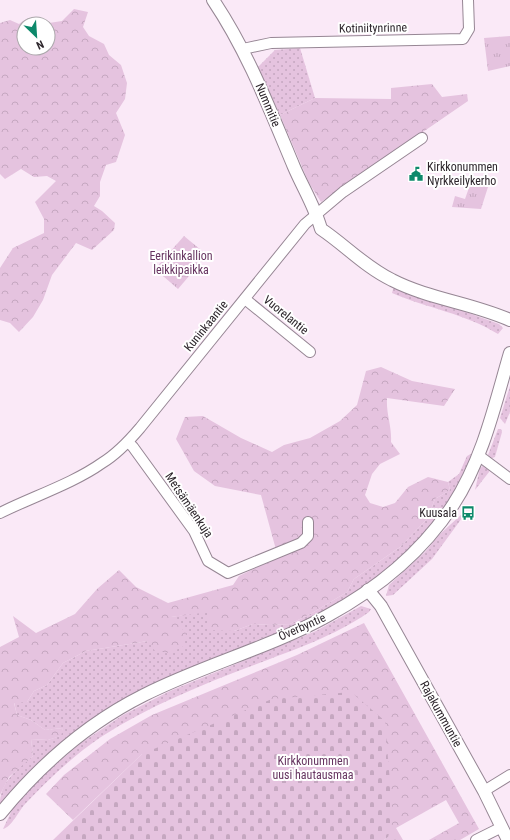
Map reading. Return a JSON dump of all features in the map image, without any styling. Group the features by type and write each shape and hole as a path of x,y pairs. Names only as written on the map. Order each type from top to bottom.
{"street":[{"name":"Nummitie","path":"213,0 243,49 303,189 317,214 328,222 341,242 354,255 393,280 418,291 510,320"},
{"name":"Kotiniitynrinne","path":"243,49 271,43 463,39 469,29 468,0"},
{"name":"Kuninkaantie","path":"0,512 83,475 102,464 128,442 300,230 343,192 422,138"},
{"name":"Vuorelantie","path":"245,299 310,352"},
{"name":"Överbyntie","path":"0,814 35,774 89,728 115,711 170,682 326,617 368,590 407,560 442,520 454,503 478,455 510,353"},
{"name":"Metsämäenkuja","path":"128,442 194,531 208,561 228,573 301,543 308,536 308,522"},
{"path":"478,455 510,479"},
{"name":"Rajakummuntie","path":"368,590 381,606 484,791 508,840"},
{"path":"484,791 510,775"},
{"path":"476,840 502,827"}],"green space":[{"path":"74,9 88,12 83,27 89,36 104,44 109,55 121,65 127,83 125,99 116,113 125,135 116,162 106,165 100,182 100,196 94,206 115,223 114,230 92,250 76,243 52,275 43,300 33,317 19,332 10,323 0,320 0,268 13,248 44,233 44,219 35,202 56,181 47,176 34,177 21,169 5,179 0,174 0,23 10,20 16,23 16,56 56,56 56,22 62,21"},
{"path":"510,36 510,66 488,71 484,38"},
{"path":"300,48 315,98 280,115 258,67 275,50"},
{"path":"432,84 442,97 467,94 468,101 321,202 309,183 280,115 315,98 391,99 391,88"},
{"path":"471,182 488,187 481,209 452,207 455,196 465,199"},
{"name":"Eerikinkallion leikkipaikka","path":"184,236 207,255 178,289 155,269"},
{"path":"394,286 499,324 503,328 498,334 473,321 392,293"},
{"path":"381,367 412,381 455,389 444,406 387,398 391,442 400,454 380,464 372,474 365,495 370,503 383,507 395,503 408,487 428,477 448,482 450,490 435,499 427,519 400,547 354,579 347,592 290,624 253,624 234,631 209,630 209,612 171,617 186,633 184,646 170,653 155,651 148,641 86,651 63,663 47,685 34,691 27,702 14,703 17,715 31,720 45,730 63,728 61,736 48,740 31,739 33,756 9,777 0,795 0,647 19,637 13,616 36,633 75,614 97,589 119,570 136,587 168,603 233,585 239,576 278,557 261,495 215,486 194,471 176,439 185,417 203,416 241,438 272,452 284,445 310,438 340,421 357,405 366,371"},
{"path":"510,386 510,412 505,424 500,418"},
{"path":"498,429 501,429 502,432 495,457 490,459 488,455"},
{"path":"473,453 450,500 423,536 390,568 352,595 308,621 180,672 120,701 86,723 47,754 0,804 3,789 10,777 33,756 31,739 48,740 60,736 63,728 45,730 31,720 17,715 14,702 27,702 34,691 47,685 63,663 86,651 148,641 171,617 209,611 234,631 253,624 290,624 312,613 347,592 354,579 400,547 427,519 435,499 450,490 448,482 459,474 467,456"},
{"path":"485,465 490,468 489,472 475,490 480,468"},
{"path":"462,514 462,518 432,559 393,595 386,596 389,585 425,552 440,534"},
{"path":"361,606 371,609 356,621 299,648 214,680 176,697 138,715 101,737 71,759 23,806 12,822 3,829 13,808 41,777 81,743 123,715 170,691 316,631"},
{"path":"364,623 479,829 460,840 429,840 459,823 446,800 396,828 403,840 384,840 388,837 142,754 73,820 46,794 64,775 110,739 152,715 297,655"},
{"name":"Kirkkonummen uusi hautausmaa","path":"351,692 385,721 393,820 388,837 384,840 53,840 142,754 272,699"}],"place":[{"name":"Kirkkonummen Nyrkkeilykerho","path":"416,174"},
{"name":"Kuusala","path":"468,513"}]}
